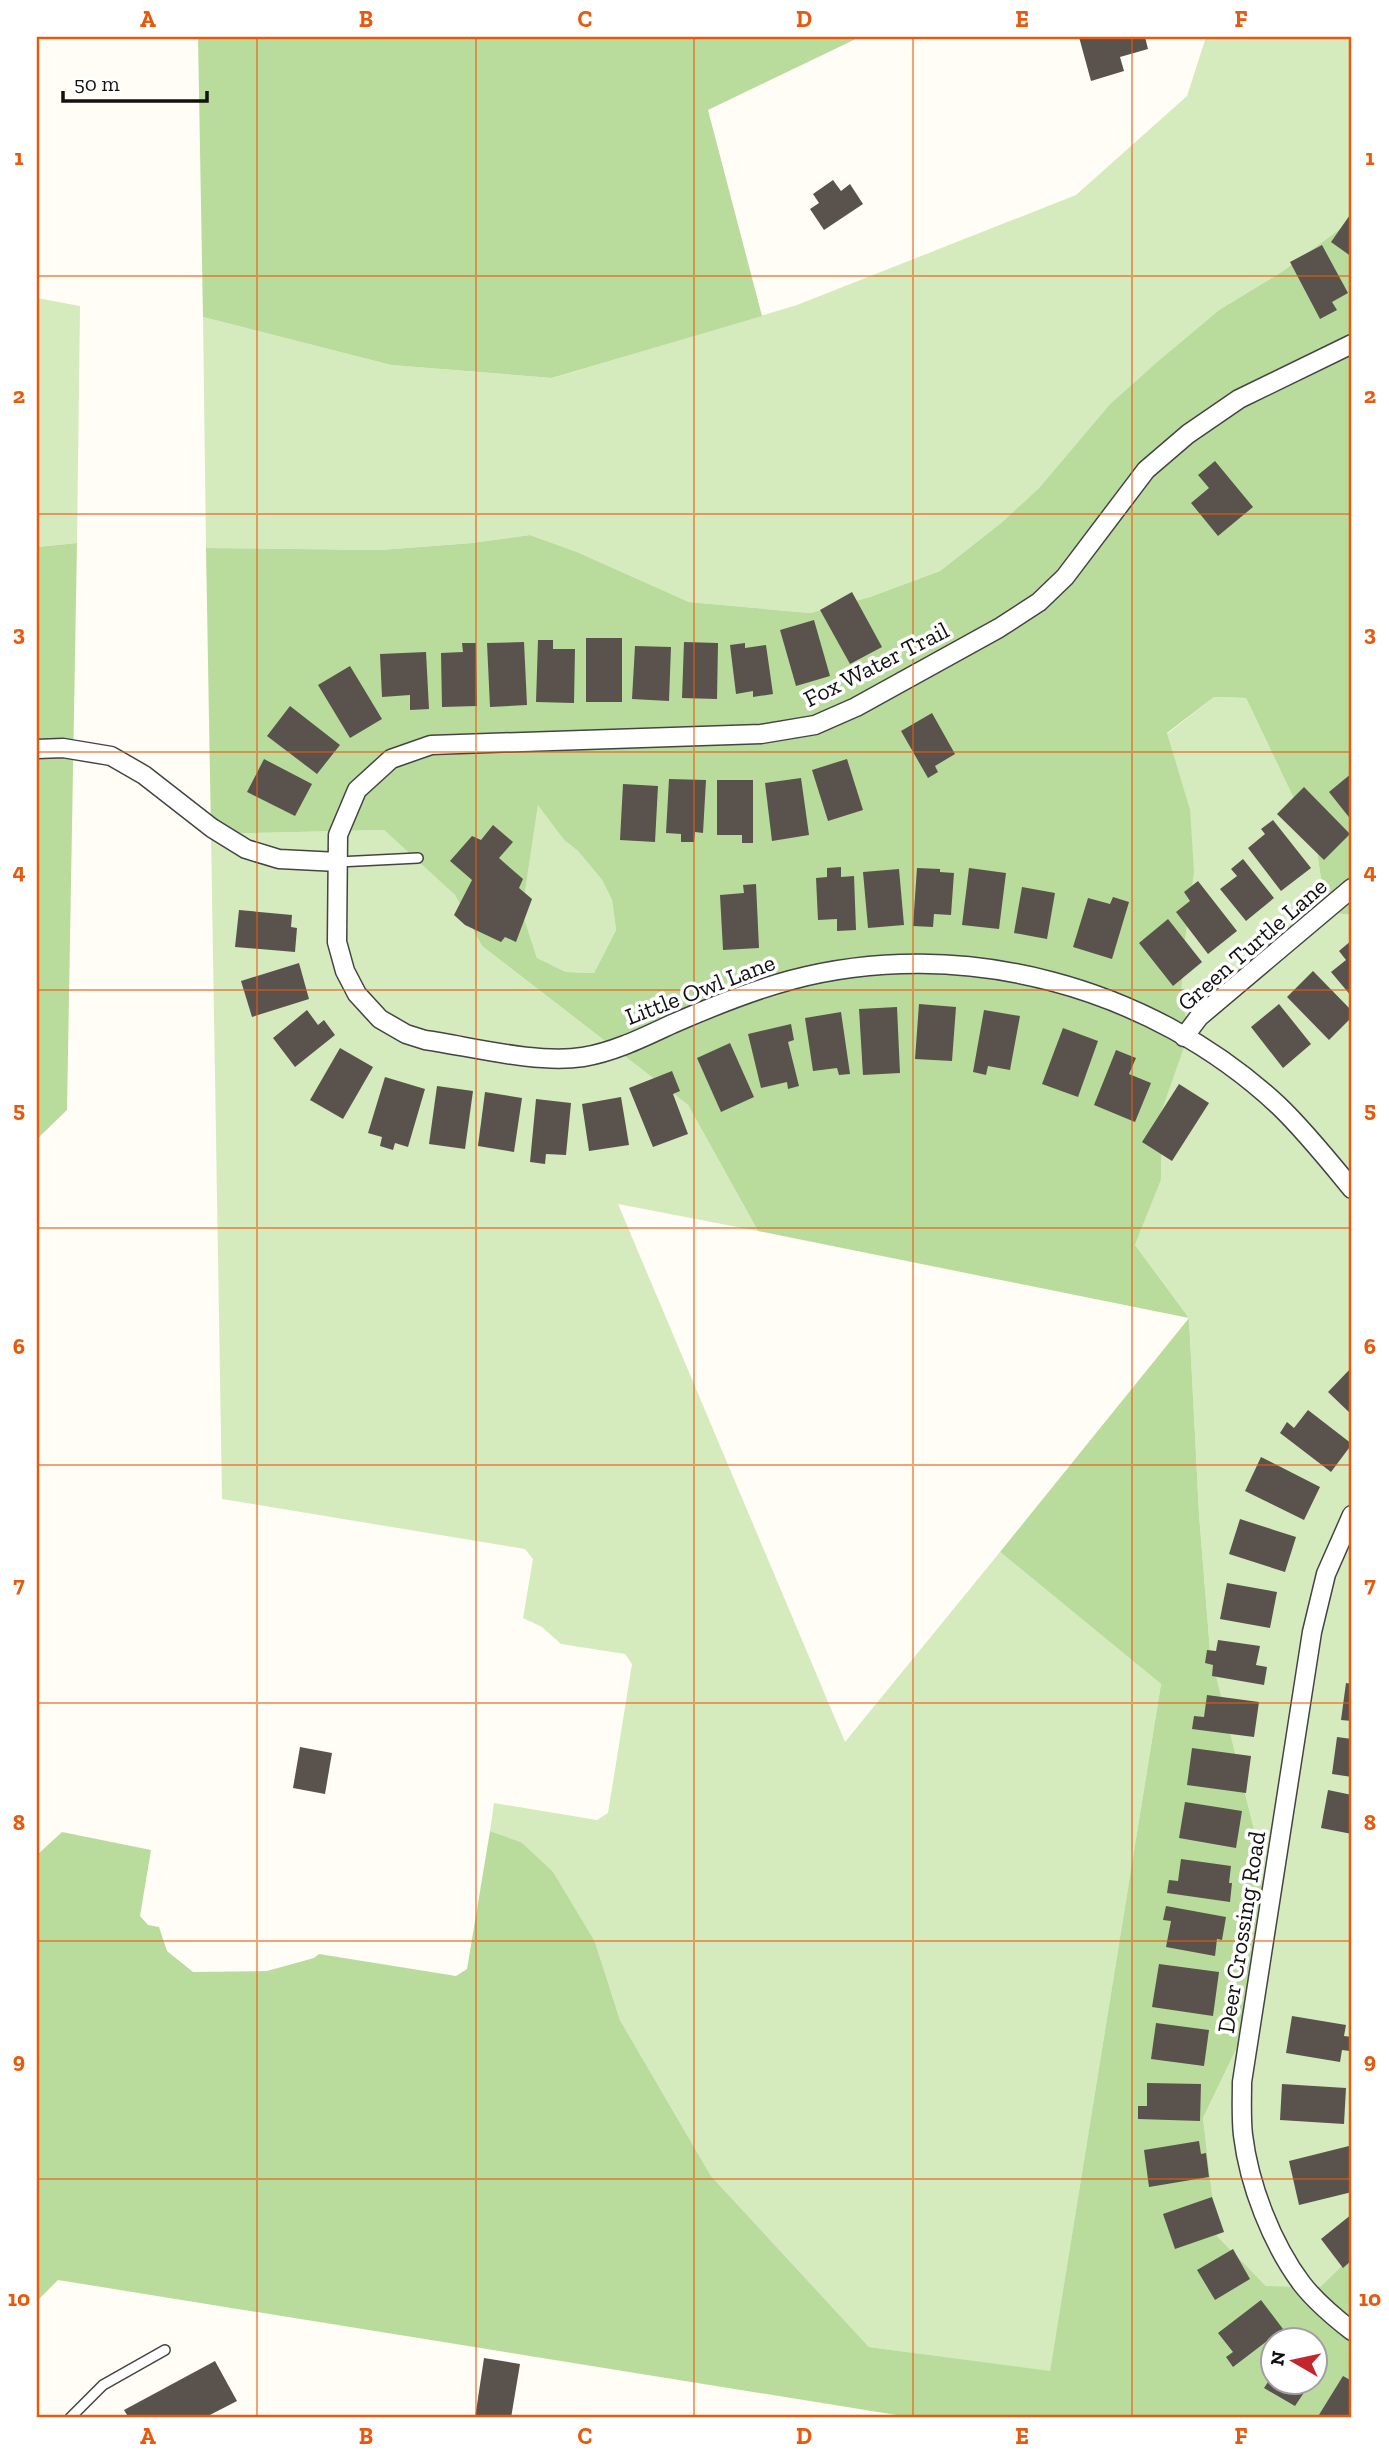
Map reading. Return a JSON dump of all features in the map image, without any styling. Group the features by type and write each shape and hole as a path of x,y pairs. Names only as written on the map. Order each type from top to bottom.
{"street":[{"name":"Fox Water Trail","path":"338,862 338,835 357,790 391,759 431,746 761,734 816,725 856,706 999,628 1039,601 1065,577 1146,470 1188,434 1239,399 1352,344"},
{"path":"37,748 63,748 111,756 144,775 212,828 246,849 279,859 338,862"},
{"name":"Little Owl Lane","path":"338,862 337,942 345,971 357,994 380,1019 406,1034 425,1040 545,1059 582,1057 613,1049 737,996 793,979 861,966 920,963 975,966 1048,979 1159,1021 1226,1063 1279,1106 1352,1189"},
{"name":"Green Turtle Lane","path":"1184,1037 1199,1017 1352,888"},
{"name":"Deer Crossing Road","path":"1352,1514 1326,1574 1312,1632 1242,2082 1243,2135 1251,2175 1274,2237 1301,2283 1331,2315 1352,2331"}],"lane":[{"path":"338,862 418,858"},
{"path":"70,2418 103,2385 165,2350"}],"green space":[{"path":"198,37 860,37 708,110 762,316 552,378 391,365 203,317"},
{"path":"1206,37 1352,37 1352,220 1283,271 1219,310 1157,362 1110,404 1039,488 1001,523 940,571 870,597 810,613 689,602 577,552 530,535 472,543 380,550 206,548 203,317 391,365 553,378 797,305 1076,195 1187,96"},
{"path":"1352,220 1352,915 1326,912 1316,845 1246,698 1214,697 1167,733 1190,809 1194,872 1184,947 1181,999 1190,1031 1161,1113 1161,1180 1135,1245 1189,1318 758,1231 688,1105 482,946 455,895 384,830 211,834 206,548 380,550 472,543 530,535 577,552 689,602 810,613 870,597 940,571 1001,523 1039,488 1110,404 1157,362 1219,310 1283,271","holes":["538,805 564,840 578,851 602,880 612,900 616,930 594,973 566,972 537,958 522,912"]},
{"path":"37,298 80,306 77,543 37,547"},
{"path":"77,543 67,1110 37,1139 37,547"},
{"path":"1214,697 1246,698 1316,845 1326,912 1352,915 1352,2256 1320,2287 1266,2286 1217,2236 1203,2118 1244,2033 1262,1862 1210,1651 1199,1514 1189,1318 1135,1245 1161,1180 1161,1113 1190,1031 1181,999 1190,809 1167,734"},
{"path":"538,804 564,840 578,851 602,880 612,900 616,930 594,973 566,972 537,958 522,912"},
{"path":"384,830 455,895 482,946 688,1105 758,1231 618,1204 845,1742 1000,1552 1161,1684 1050,2372 869,2347 711,2176 620,2020 595,1942 521,1842 490,1831 494,1803 597,1820 608,1813 632,1664 625,1654 561,1644 542,1627 523,1618 533,1559 525,1549 222,1499 211,834"},
{"path":"1189,1318 1199,1514 1210,1651 1262,1862 1263,1967 1244,2033 1203,2118 1217,2236 1266,2286 1320,2287 1352,2256 1352,2418 915,2418 58,2280 37,2301 37,1855 62,1832 151,1850 140,1916 148,1925 159,1927 167,1951 193,1972 267,1971 314,1958 319,1954 456,1976 467,1969 490,1831 521,1842 553,1872 595,1942 620,2020 711,2176 869,2347 1050,2371 1161,1684 1000,1552"}],"building":[{"path":"1079,37 1145,37 1148,49 1120,57 1124,71 1091,81"},
{"path":"833,180 841,191 850,184 863,204 824,230 810,209 819,203 813,194"},
{"path":"1352,212 1352,257 1331,242"},
{"path":"1322,245 1348,293 1332,302 1337,310 1320,319 1290,262"},
{"path":"1215,461 1253,507 1218,536 1191,503 1209,488 1198,475"},
{"path":"852,592 882,647 850,664 820,610"},
{"path":"814,620 830,676 796,686 780,630"},
{"path":"586,638 622,638 622,702 586,702"},
{"path":"538,640 553,640 553,649 575,649 574,703 536,702"},
{"path":"524,642 527,705 490,707 487,643"},
{"path":"684,642 718,643 717,699 682,698"},
{"path":"462,643 476,643 477,706 442,707 441,653 463,652"},
{"path":"745,643 745,648 766,645 773,694 753,697 753,691 736,694 730,645"},
{"path":"635,646 671,647 669,701 632,699"},
{"path":"426,652 429,709 410,710 410,695 382,697 380,654"},
{"path":"350,666 382,719 350,738 318,685"},
{"path":"290,706 340,745 317,774 267,736"},
{"path":"932,713 955,754 935,766 938,772 928,778 901,731"},
{"path":"264,759 312,784 295,816 247,792"},
{"path":"847,759 863,810 828,821 812,770"},
{"path":"1352,773 1352,821 1329,792"},
{"path":"801,778 809,835 772,841 765,783"},
{"path":"669,779 706,780 703,833 695,832 694,842 681,842 681,834 666,833"},
{"path":"717,780 753,780 753,843 742,843 742,835 717,835"},
{"path":"623,784 658,786 655,842 620,840"},
{"path":"1304,787 1350,834 1324,860 1277,814"},
{"path":"1273,820 1311,868 1281,891 1248,848 1265,834 1261,829"},
{"path":"493,825 513,842 499,858 523,879 519,888 532,899 516,942 505,937 501,942 465,925 454,915 472,880 450,861 472,836 481,840"},
{"path":"1243,859 1274,898 1246,921 1220,889 1237,876 1231,869"},
{"path":"841,867 841,877 854,876 856,930 837,931 837,919 818,920 816,878 827,877 827,868"},
{"path":"917,868 954,873 951,915 934,914 933,927 913,926"},
{"path":"969,868 1006,873 999,929 962,925"},
{"path":"899,869 904,925 868,928 863,872"},
{"path":"1198,881 1237,931 1208,954 1176,912 1190,901 1184,892"},
{"path":"756,884 759,948 723,950 720,895 744,893 743,885"},
{"path":"1022,887 1055,893 1047,939 1014,933"},
{"path":"1113,897 1129,902 1112,959 1073,947 1088,898 1110,904"},
{"path":"239,910 292,915 291,927 297,928 295,952 235,947"},
{"path":"1168,919 1202,962 1173,986 1139,943"},
{"path":"1352,940 1352,997 1331,972 1346,960 1339,951"},
{"path":"299,963 309,999 252,1017 241,981"},
{"path":"1313,971 1352,1011 1352,1017 1329,1040 1287,997"},
{"path":"919,1004 956,1007 952,1061 915,1059"},
{"path":"1279,1004 1311,1044 1283,1068 1251,1027"},
{"path":"897,1007 900,1073 863,1075 859,1009"},
{"path":"307,1010 318,1025 324,1020 335,1035 295,1067 273,1038"},
{"path":"984,1010 1020,1016 1010,1070 988,1066 986,1075 973,1072"},
{"path":"841,1012 850,1074 839,1075 837,1068 813,1071 805,1018"},
{"path":"791,1024 794,1040 788,1042 799,1086 788,1089 787,1082 761,1088 748,1034"},
{"path":"1063,1028 1098,1041 1078,1097 1042,1084"},
{"path":"730,1043 754,1097 721,1112 697,1058"},
{"path":"340,1048 373,1067 343,1119 310,1100"},
{"path":"1116,1050 1136,1058 1129,1074 1151,1083 1135,1122 1094,1105"},
{"path":"672,1071 680,1091 673,1094 688,1134 653,1147 629,1088"},
{"path":"385,1077 425,1089 408,1147 395,1143 393,1150 380,1146 382,1137 368,1133"},
{"path":"1179,1084 1209,1103 1172,1161 1142,1142"},
{"path":"437,1086 473,1091 465,1149 429,1144"},
{"path":"485,1092 522,1098 514,1152 478,1146"},
{"path":"621,1097 629,1145 589,1151 582,1104"},
{"path":"536,1099 571,1103 566,1155 546,1154 545,1164 530,1162"},
{"path":"1352,1367 1352,1415 1328,1392"},
{"path":"1308,1410 1352,1444 1331,1472 1280,1433 1287,1422 1294,1428"},
{"path":"1261,1457 1320,1487 1304,1520 1245,1491"},
{"path":"1240,1519 1296,1537 1285,1572 1229,1554"},
{"path":"1227,1583 1277,1592 1270,1628 1220,1619"},
{"path":"1218,1640 1260,1646 1256,1665 1267,1667 1264,1685 1212,1676 1213,1665 1205,1663 1207,1650 1216,1651"},
{"path":"1346,1683 1352,1684 1352,1721 1341,1720"},
{"path":"1207,1695 1259,1702 1254,1737 1192,1729 1194,1716 1204,1717"},
{"path":"1337,1737 1352,1739 1352,1777 1332,1774"},
{"path":"300,1747 332,1753 325,1794 293,1788"},
{"path":"1192,1748 1251,1756 1246,1793 1187,1785"},
{"path":"1328,1790 1352,1795 1352,1834 1321,1828"},
{"path":"1185,1802 1242,1811 1236,1848 1179,1838"},
{"path":"1181,1859 1231,1866 1230,1902 1167,1893 1169,1880 1178,1881"},
{"path":"1166,1906 1226,1917 1222,1940 1217,1939 1215,1956 1166,1947 1171,1921 1163,1920"},
{"path":"1159,1964 1219,1972 1213,2016 1152,2007"},
{"path":"1292,2016 1346,2025 1344,2036 1352,2037 1350,2051 1342,2050 1340,2062 1286,2053"},
{"path":"1156,2023 1209,2030 1204,2066 1151,2059"},
{"path":"1147,2083 1201,2084 1200,2121 1138,2119 1138,2106 1147,2106"},
{"path":"1282,2084 1346,2088 1344,2124 1280,2120"},
{"path":"1199,2141 1201,2154 1206,2153 1209,2177 1149,2187 1144,2150"},
{"path":"1349,2146 1352,2158 1352,2192 1299,2205 1289,2161"},
{"path":"1212,2197 1224,2232 1175,2249 1163,2214"},
{"path":"1352,2214 1352,2260 1343,2268 1321,2239"},
{"path":"1233,2249 1250,2279 1215,2300 1197,2270"},
{"path":"1261,2300 1281,2326 1260,2326 1260,2346 1233,2367 1226,2357 1233,2352 1218,2333"},
{"path":"484,2358 520,2364 511,2418 475,2418"},
{"path":"215,2361 237,2401 204,2418 129,2418 124,2410"},
{"path":"1343,2376 1352,2381 1352,2418 1317,2418"},
{"path":"1278,2396 1302,2396 1295,2406"}]}
